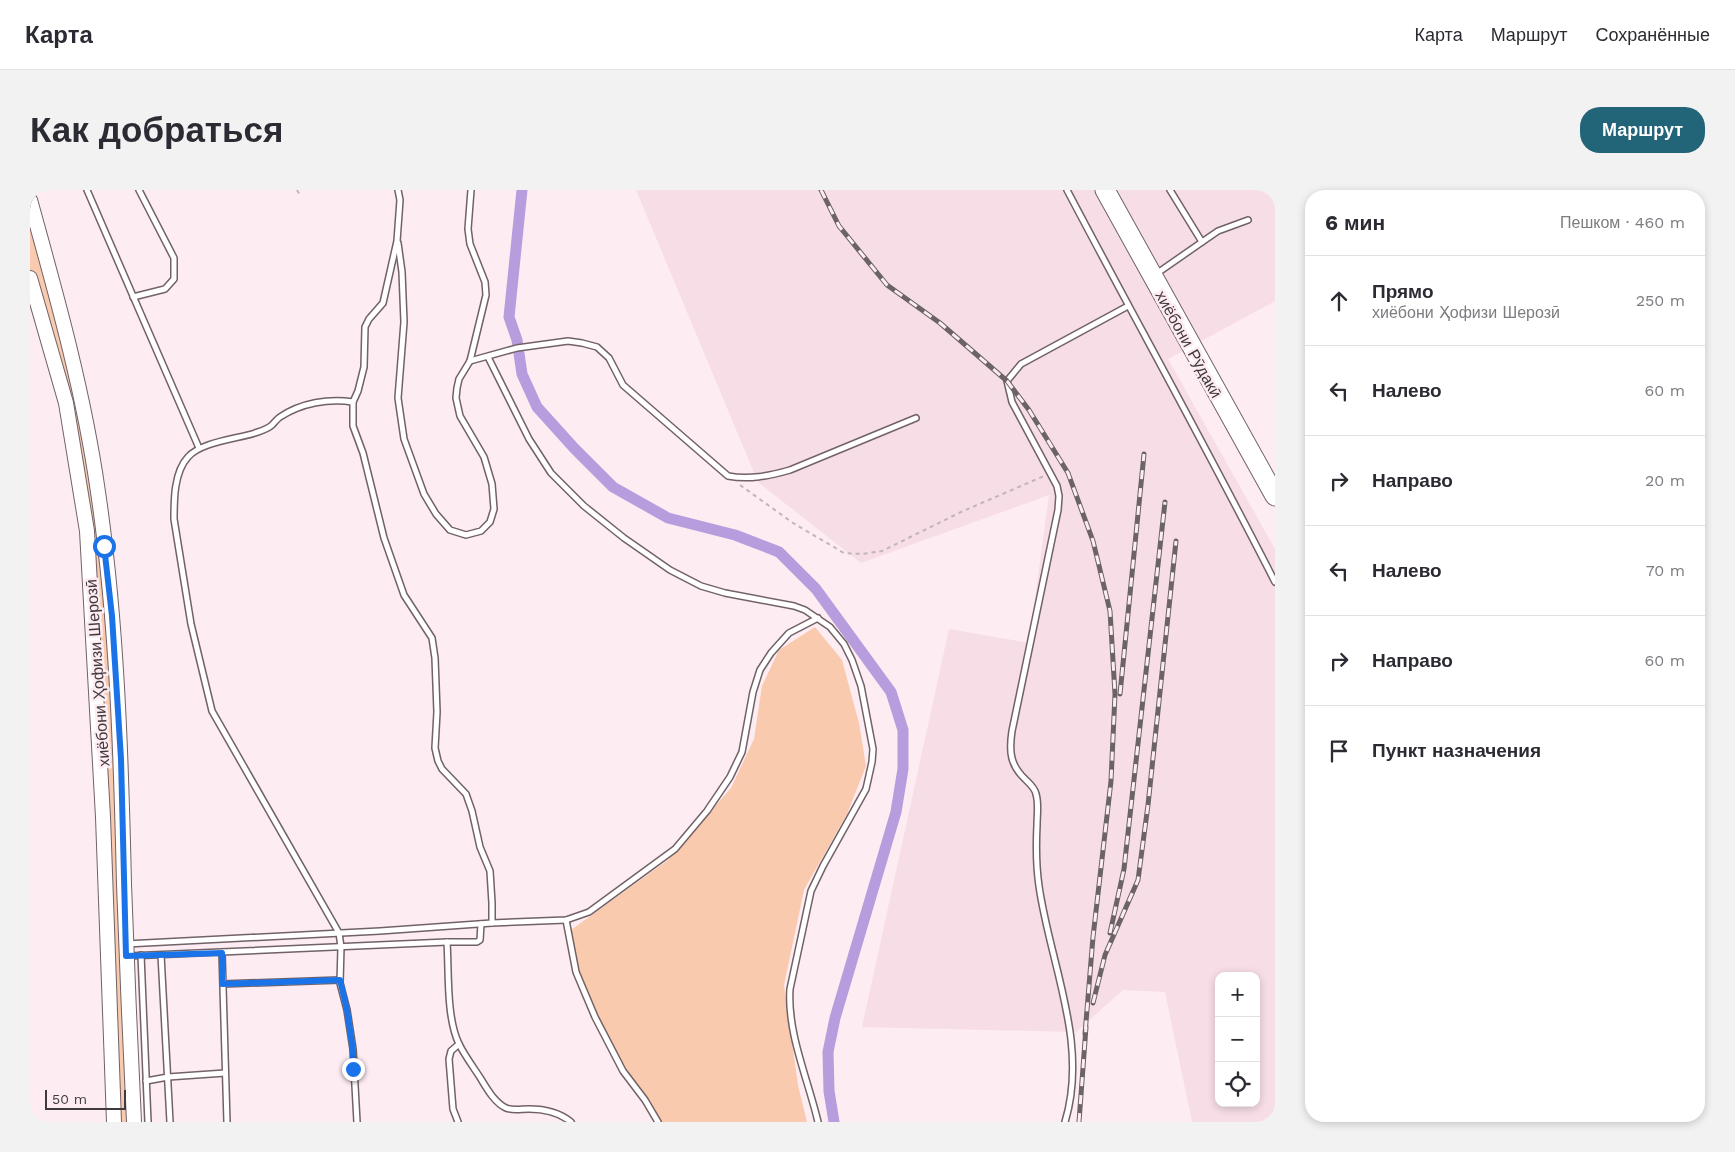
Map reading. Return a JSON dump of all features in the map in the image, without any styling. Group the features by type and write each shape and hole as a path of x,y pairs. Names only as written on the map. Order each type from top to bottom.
{"highway":[{"name":"хиёбони Рӯдакӣ","path":"1105,190 1275,496"}],"main road":[{"name":"хиёбони Ҳофизи Шерозӣ","path":"30,200 59,302 86,415 99,494 112,616 121,759 126,950 134,1122"},
{"name":"хиёбони Ҳофизи Шерозӣ","path":"30,278 66,403 87,531 103,817 114,1122"}],"lane":[{"path":"87,190 199,448"},
{"path":"133,297 165,289 174,280 174,258 140,190"},
{"path":"398,190 400,200 397,241 383,303 369,319 365,327 363,374 354,402 353,426 363,453 384,538 404,595 434,644 436,667 436,754 442,769 466,794 480,847 490,871 492,924"},
{"path":"397,241 402,272 404,322 398,398 404,439 424,494 436,514 450,530 466,535 481,531 490,522 494,509 492,484 484,457 460,416 456,398 459,380 470,361 486,295 485,282 470,244 468,230 471,190"},
{"path":"1067,190 1275,582"},
{"path":"1170,190 1202,242"},
{"path":"1152,277 1218,231 1248,220"},
{"path":"1065,1122 1070,1105 1073,1079 1072,1043 1039,886 1036,838 1037,799 1033,786 1019,773 1011,760 1010,752 1012,731 1058,510 1059,496 1057,486 1051,474 1012,402 1007,381 1022,364 1128,306"},
{"path":"470,361 526,346 568,341 597,347 609,358 623,385 728,476 745,478 774,475 916,418"},
{"path":"488,357 529,439 551,473 584,506 624,538 670,570 701,586 725,593 794,606 818,618 830,627 844,644 852,660 861,686 873,749 872,762 866,789 811,891 789,998 794,1040 818,1122"},
{"path":"354,402 335,399 306,406 288,412 278,418 272,425 256,433 199,448 187,457 179,474 174,519 192,632 212,711 339,933 341,948 340,980 353,1050 357,1122"},
{"path":"126,950 339,933 566,920 589,912 675,849 707,811 730,778 742,752 760,670 771,653 789,632 818,618"},
{"path":"566,920 576,972 594,1018 623,1071 646,1100 658,1122"},
{"path":"126,950 141,955 161,955 477,942 480,940 481,924"},
{"path":"448,942 450,1003 454,1030 459,1044 487,1089 506,1108 551,1111 560,1114 571,1122"},
{"path":"222,953 228,1122"},
{"path":"141,955 148,1122"},
{"path":"161,955 170,1122"},
{"path":"222,984 340,980"},
{"path":"458,1122 453,1109 449,1059 451,1051 459,1044"},
{"path":"146,1081 168,1077 225,1074"}],"path":[{"path":"297,190 300,195"},
{"path":"728,476 793,523 844,553 862,554 882,551 969,508 1051,474"}],"shaded area":[{"path":"636,190 1275,190 1275,301 1168,359 1275,549 1275,1122 1192,1122 1165,992 1123,990 1076,1032 862,1027 949,629 1029,643 1049,495 861,563 758,482"},
{"path":"30,212 84,417 108,616 132,1122 113,1122 91,620 66,398 30,277"},
{"path":"815,627 842,660 859,723 866,766 847,814 804,890 784,985 798,1085 807,1122 661,1122 604,1031 577,966 571,930 668,860 731,788 754,739 762,686 779,650"}],"waterway":[{"path":"522,190 509,317 517,340 522,374 537,407 613,487 668,518 735,535 779,552 816,589 891,692 903,730 903,769 896,812 835,1018 828,1052 829,1091 834,1122"}],"railway":[{"path":"821,190 839,226 887,285 940,323 1007,381 1029,410 1068,473 1093,541 1110,611 1115,694 1111,781 1093,937 1085,1034"},
{"path":"1120,694 1144,454"},
{"path":"1110,933 1124,869 1165,502"},
{"path":"1093,1003 1105,955 1138,880 1148,805 1176,541"},
{"path":"1079,1122 1086,1027"}],"route":[{"path":"104,546 112,616 121,759 126,956 222,953 222,984 340,980 353,1050 353,1069"}]}
